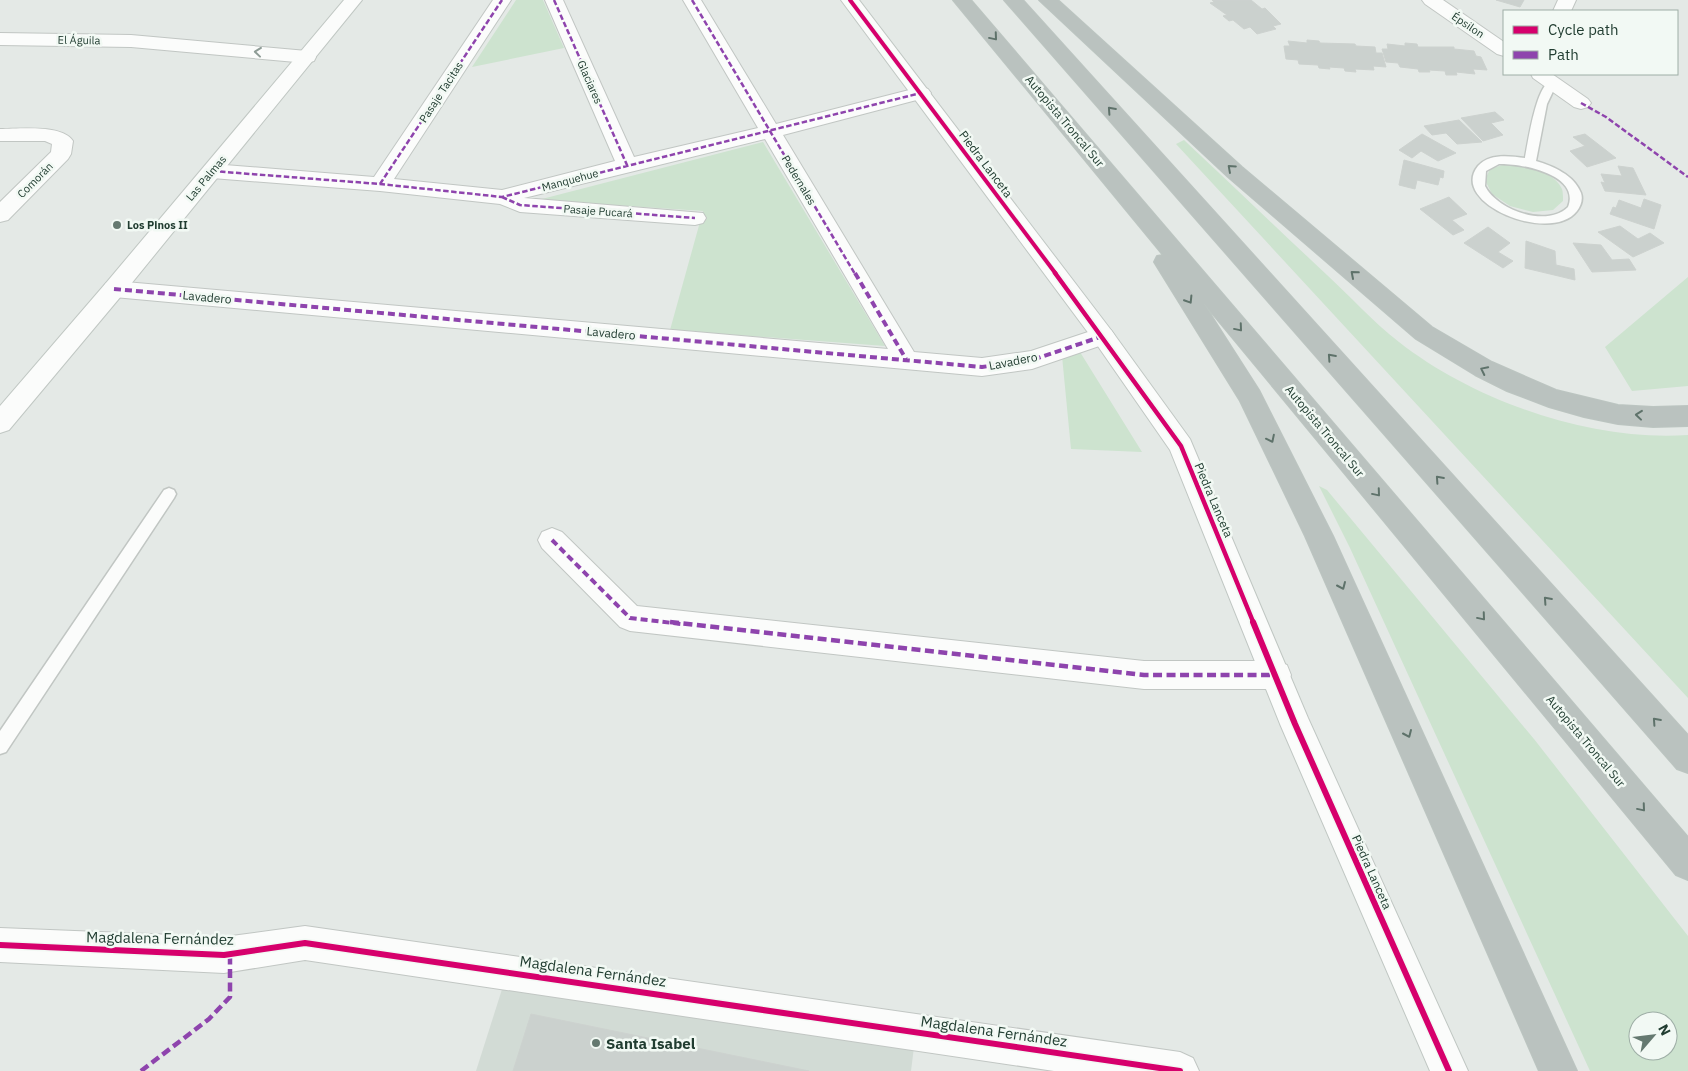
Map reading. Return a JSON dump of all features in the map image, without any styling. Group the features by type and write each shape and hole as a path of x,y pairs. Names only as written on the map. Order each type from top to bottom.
{"highway":[{"name":"Autopista Troncal Sur","path":"962,0 1688,863"},
{"path":"1013,0 1688,758"},
{"path":"1048,0 1235,172 1424,333 1450,352 1512,383 1546,396 1581,406 1616,413 1650,416 1688,416"},
{"path":"1106,170 1250,397 1323,545 1558,1071"}],"street":[{"name":"Las Palmas","path":"0,423 212,172 353,0"},
{"name":"Pasaje Tacitas","path":"380,184 502,0"},
{"name":"Glaciares","path":"554,0 627,165"},
{"name":"Pedernales","path":"692,0 906,359"},
{"name":"Piedra Lanceta","path":"850,0 1103,336 1181,446 1299,732 1449,1071"},
{"name":"Épsilon","path":"1431,0 1503,49"},
{"name":"El Águila","path":"0,39 131,41 307,57"},
{"name":"El Águila","path":"158,44 182,60 293,73"},
{"path":"1546,78 1581,103"},
{"name":"Manquehue","path":"212,172 380,184 502,198 627,165 921,94"},
{"name":"Comorán","path":"0,135 48,136 63,141 60,154 0,215"},
{"name":"Pasaje Pucará","path":"502,198 520,205 695,218"},
{"name":"Lavadero","path":"114,289 982,367 1032,360 1103,336"},
{"path":"552,540 630,618 1144,675 1276,675"},
{"name":"Magdalena Fernández","path":"0,945 224,955 305,943 1180,1071"}],"lane":[{"path":"1530,162 1546,78"},
{"path":"1513,160 1530,162 1550,170 1573,189 1576,196 1576,206 1570,214 1548,221 1531,219 1506,211 1492,202 1483,193 1478,183 1480,170 1488,164 1513,160"},
{"path":"0,746 169,494"}],"shaded area":[{"path":"504,983 914,1047 911,1071 476,1071"}],"green space":[{"path":"516,0 543,0 564,48 472,67"},
{"path":"1184,140 1380,326 1429,363 1462,382 1498,399 1574,424 1613,432 1688,435 1688,698 1176,144"},
{"path":"763,142 885,346 670,330 703,211 538,200"},
{"path":"1505,164 1528,167 1552,177 1562,189 1563,201 1553,210 1533,212 1510,206 1492,194 1485,180 1490,169"},
{"path":"1688,277 1688,386 1632,391 1605,347"},
{"path":"1080,352 1142,452 1071,449 1062,356"},
{"path":"1319,486 1327,490 1534,739 1688,936 1688,1071 1590,1071 1350,548"}],"building":[{"path":"1212,0 1251,0 1262,9 1265,8 1281,24 1273,26 1276,29 1257,34 1250,27 1244,29 1233,20 1229,21 1223,16 1227,15 1210,3 1214,2"},
{"path":"1496,0 1524,0 1520,7"},
{"path":"1307,40 1319,41 1320,43 1355,44 1356,46 1375,47 1376,53 1382,53 1386,67 1373,66 1374,70 1355,69 1356,72 1345,71 1344,68 1319,68 1318,65 1299,64 1298,60 1286,59 1284,46 1290,46 1288,41 1307,43"},
{"path":"1405,43 1417,44 1418,47 1454,47 1454,49 1474,51 1476,56 1481,57 1487,70 1473,69 1475,74 1456,72 1457,75 1446,75 1445,71 1429,70 1430,72 1419,72 1418,69 1400,67 1398,63 1386,62 1382,49 1388,49 1387,44 1405,46"},
{"path":"1495,112 1504,120 1491,123 1503,135 1483,141 1461,118"},
{"path":"1459,120 1482,142 1457,144 1446,133 1432,135 1424,126"},
{"path":"1422,134 1456,153 1438,161 1421,151 1412,158 1399,150"},
{"path":"1585,134 1616,158 1587,167 1570,151 1585,146 1573,137"},
{"path":"1404,160 1444,171 1443,178 1440,177 1438,185 1417,180 1415,189 1399,185"},
{"path":"1618,166 1633,168 1646,195 1605,191 1601,182 1605,183 1601,174 1622,176"},
{"path":"1449,197 1467,214 1452,220 1464,230 1453,235 1420,209"},
{"path":"1644,199 1661,205 1654,229 1610,214 1613,207 1616,208 1619,200 1641,208"},
{"path":"1620,226 1638,239 1650,233 1664,243 1633,257 1598,232"},
{"path":"1488,227 1510,243 1498,252 1513,261 1503,268 1464,243"},
{"path":"1526,241 1555,251 1556,265 1574,269 1575,280 1525,268"},
{"path":"1573,243 1601,245 1612,260 1629,259 1636,270 1592,272"},
{"name":"Santa Isabel","path":"531,1014 809,1071 513,1071"}],"marked path":[{"path":"380,184 502,0"},
{"path":"554,0 627,165"},
{"path":"692,0 906,359"},
{"path":"212,171 380,184 502,197 921,93"},
{"path":"1581,103 1606,117 1688,177"},
{"path":"502,197 520,205 695,218"},
{"path":"114,289 982,367 1032,360 1103,336"},
{"path":"552,540 630,618 1144,675 1276,675"},
{"path":"141,1071 209,1019 230,997 230,954"}],"cycle path":[{"path":"850,0 1103,336 1181,446 1295,724 1449,1071"},
{"path":"0,945 224,955 305,943 1180,1071"}],"place":[{"name":"Los Pinos II","path":"117,225"},
{"name":"Santa Isabel","path":"596,1043"}]}
